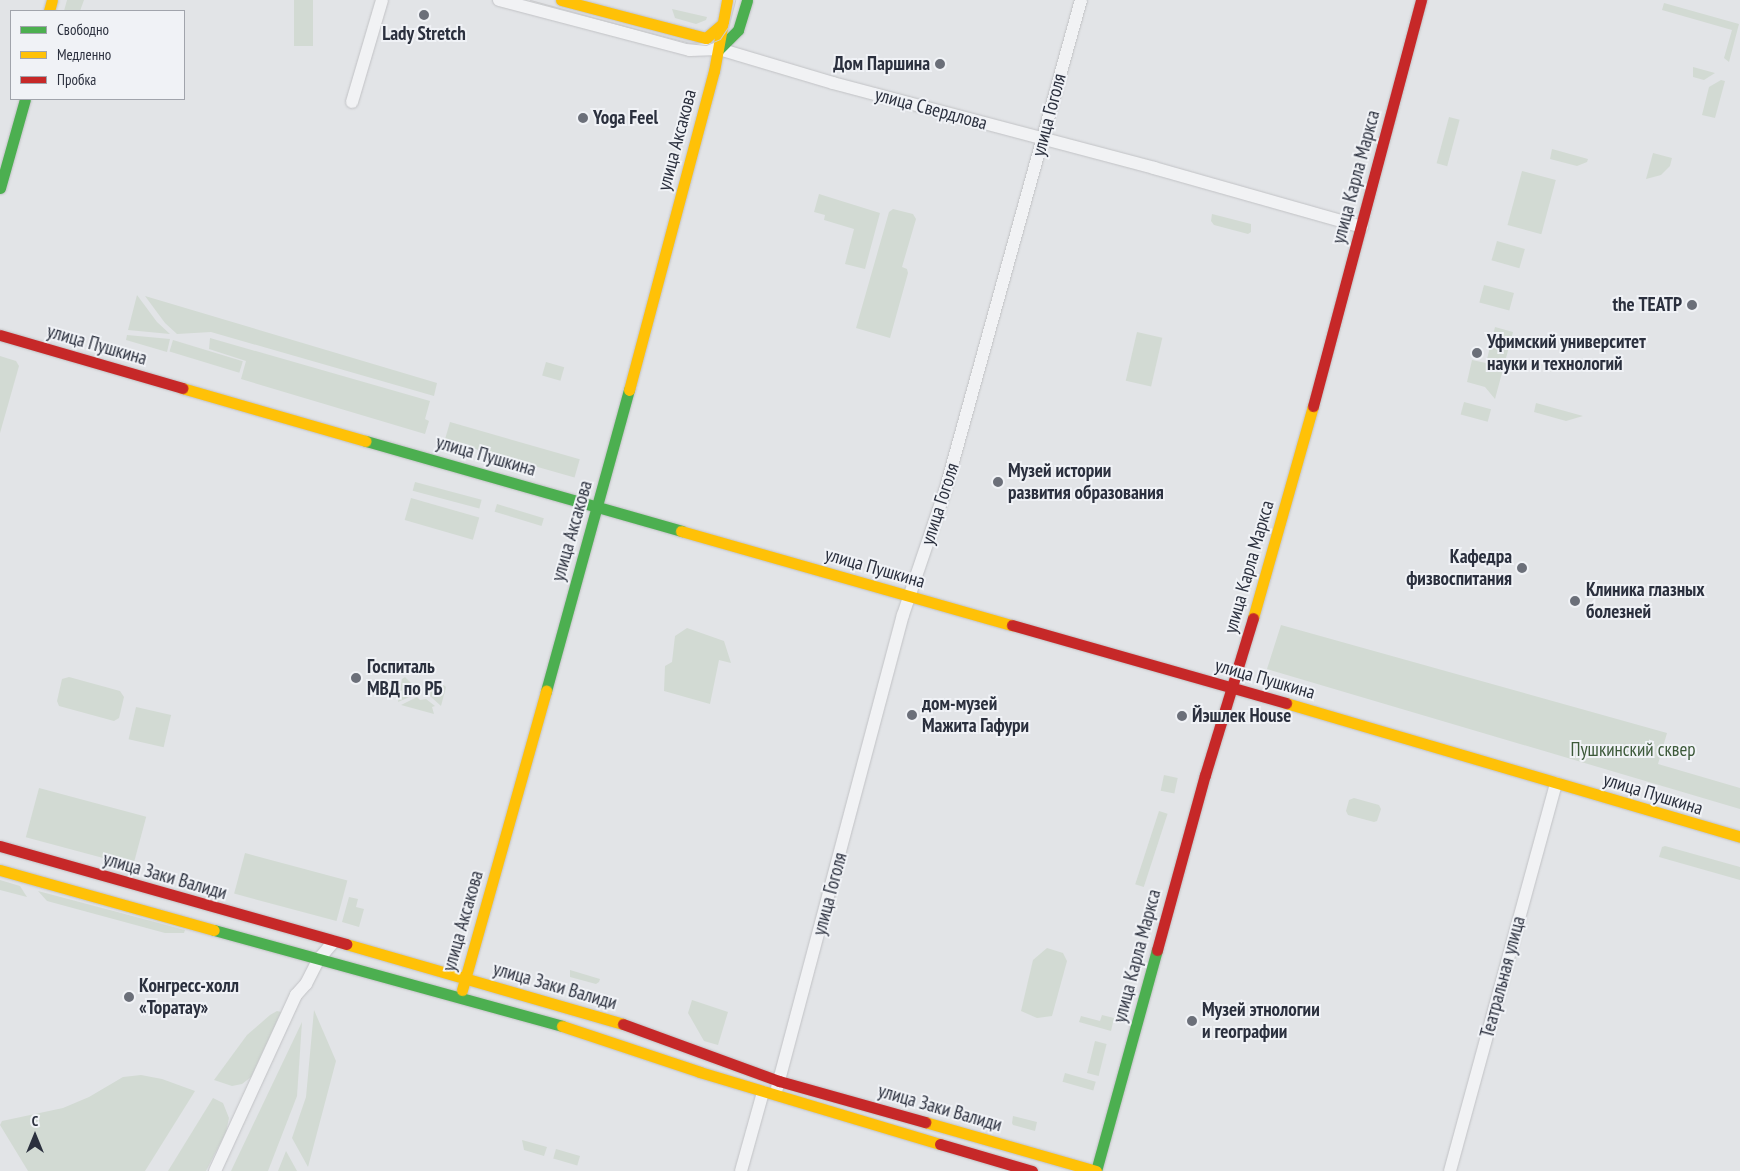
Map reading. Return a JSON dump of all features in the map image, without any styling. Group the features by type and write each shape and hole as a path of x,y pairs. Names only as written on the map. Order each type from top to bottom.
{"main road":[{"path":"561,0 706,38 721,25 727,0"},
{"path":"719,49 738,30 746,0"},
{"name":"улица Карла Маркса","path":"1096,1171 1205,774 1311,415 1362,227 1420,0"},
{"name":"улица Аксакова","path":"459,999 598,507 714,71 719,49 721,25"},
{"path":"0,188 26,100"},
{"name":"улица Пушкина","path":"0,335 1232,687 1740,838"},
{"name":"улица Заки Валиди","path":"0,846 465,978 657,1035 717,1060 779,1081 1096,1171"},
{"name":"улица Заки Валиди","path":"0,870 459,999 566,1027 769,1094 1032,1171"}],"street":[{"path":"352,102 382,0"},
{"name":"улица Свердлова","path":"499,0 690,50 719,49 833,83 1043,138 1362,227"},
{"name":"улица Гоголя","path":"741,1171 769,1094 779,1081 909,596 944,495 1081,0"},
{"name":"Театральная улица","path":"1450,1171 1556,783"},
{"path":"215,1171 296,995 306,984 319,959 334,941"}],"green space":[{"path":"67,0 84,0 80,10 64,10"},
{"path":"294,0 313,0 313,46 294,46"},
{"path":"1664,3 1739,24 1729,62 1724,58 1732,30 1662,10"},
{"path":"672,9 707,17 706,20 696,24 675,18"},
{"path":"1693,67 1715,73 1704,80 1693,77"},
{"path":"1721,80 1725,81 1715,118 1702,115 1709,87"},
{"path":"1449,117 1460,120 1447,166 1437,163"},
{"path":"1552,149 1588,159 1587,162 1577,166 1550,159"},
{"path":"1653,153 1672,158 1670,166 1661,175 1646,179"},
{"path":"1522,171 1556,180 1541,234 1508,225"},
{"path":"819,194 880,213 865,269 845,264 854,229 824,220 825,215 814,212"},
{"path":"893,209 913,214 916,219 902,267 907,269 908,273 890,338 856,328 889,212"},
{"path":"1212,214 1251,224 1251,232 1248,234 1214,225 1211,221"},
{"path":"1497,241 1525,249 1519,268 1491,260"},
{"path":"1484,285 1514,293 1509,310 1479,302"},
{"path":"137,295 157,322 170,334 128,330"},
{"path":"145,296 437,383 434,396 211,332 177,334 165,323"},
{"path":"1495,327 1513,332 1495,399 1485,387 1467,382 1472,360 1486,363"},
{"path":"1137,332 1162,338 1151,387 1126,381"},
{"path":"127,335 170,339 167,352 126,340"},
{"path":"210,338 430,401 425,419 429,421 425,434 241,379 246,361 209,349"},
{"path":"173,340 243,361 239,373 169,351"},
{"path":"0,356 16,361 19,366 0,433"},
{"path":"546,362 564,367 560,381 542,375"},
{"path":"1464,402 1491,409 1488,422 1461,415"},
{"path":"1536,403 1583,416 1566,421 1534,412"},
{"path":"450,422 580,459 575,477 445,440"},
{"path":"415,482 482,500 479,509 413,491"},
{"path":"411,498 479,518 473,540 405,520"},
{"path":"497,504 544,518 542,526 495,512"},
{"name":"Пушкинский сквер","path":"1281,625 1667,733 1658,764 1740,788 1740,809 1267,669"},
{"path":"687,628 724,641 731,663 719,660 710,704 664,691 665,666 672,662 675,636"},
{"path":"69,677 120,691 124,697 119,718 114,721 59,706 57,701 62,679"},
{"path":"405,677 417,689 416,694 398,702 402,679"},
{"path":"442,684 446,687 441,706 430,696 431,690"},
{"path":"417,697 420,700 426,699 435,706 432,707 434,714 401,705"},
{"path":"136,707 171,715 164,747 129,739"},
{"path":"1164,775 1178,778 1174,794 1161,791"},
{"path":"39,788 146,817 133,866 26,837"},
{"path":"1354,798 1379,805 1381,809 1377,821 1374,822 1348,815 1346,811 1349,800"},
{"path":"1159,811 1168,814 1144,887 1135,884"},
{"path":"1665,846 1740,867 1740,880 1659,857 1662,847"},
{"path":"245,853 347,880 337,921 234,894"},
{"path":"0,880 20,886 27,897 0,890"},
{"path":"38,891 185,930 184,933 165,933 47,901"},
{"path":"349,897 358,899 356,907 364,909 359,927 342,922"},
{"path":"1047,948 1063,953 1067,961 1052,1016 1037,1018 1021,1011 1033,960"},
{"path":"570,970 600,979 599,982 596,984 570,977"},
{"path":"692,1000 728,1012 718,1045 704,1041 688,1013"},
{"path":"314,1010 336,1061 308,1167 292,1138 306,1097"},
{"path":"277,1011 281,1012 251,1077 242,1084 232,1086 214,1080 247,1035"},
{"path":"1102,1015 1114,1018 1111,1031 1079,1022 1081,1016 1100,1021"},
{"path":"302,1022 297,1096 268,1171 231,1171"},
{"path":"1095,1041 1107,1044 1099,1076 1087,1073"},
{"path":"1065,1073 1096,1082 1093,1090 1063,1082"},
{"path":"141,1075 162,1079 195,1091 145,1171 28,1171 0,1125 2,1121 63,1108 89,1097 123,1077"},
{"path":"213,1098 223,1103 229,1118 226,1132 206,1171 168,1171"},
{"path":"1013,1116 1037,1122 1035,1131 1013,1125"},
{"path":"522,1140 547,1147 544,1156 524,1150"},
{"path":"556,1149 580,1156 577,1166 553,1159"},
{"path":"286,1151 297,1171 278,1171"}],"tram line":[{"path":"530,0 686,43 706,45 720,39 728,27 735,0"}],"traffic: fast":[{"path":"719,49 738,30 747,0"},
{"path":"0,188 25,100"},
{"path":"546,691 629,390"},
{"path":"366,441 681,531"},
{"path":"214,930 562,1026"},
{"path":"1096,1171 1157,950"}],"traffic: slow":[{"path":"49,10 52,0"},
{"path":"561,0 706,38 721,25"},
{"path":"629,390 714,71 727,0"},
{"path":"182,388 366,441"},
{"path":"1253,618 1313,406"},
{"path":"681,531 1012,625"},
{"path":"462,990 546,691"},
{"path":"1286,703 1740,837"},
{"path":"0,870 214,930"},
{"path":"346,944 623,1024"},
{"path":"562,1026 700,1072 940,1144"},
{"path":"925,1122 1096,1171"}],"traffic: jam":[{"path":"1313,406 1421,0"},
{"path":"0,335 182,388"},
{"path":"1157,950 1205,775 1253,618"},
{"path":"1012,625 1286,703"},
{"path":"0,846 346,944"},
{"path":"623,1024 779,1081 925,1122"},
{"path":"940,1144 1032,1171"}],"place":[{"name":"Lady Stretch","path":"424,15"},
{"name":"Дом Паршина","path":"940,64"},
{"name":"Yoga Feel","path":"583,118"},
{"name":"the ТЕАТР","path":"1692,305"},
{"name":"Уфимский университет науки и технологий","path":"1477,353"},
{"name":"Музей истории развития образования","path":"998,482"},
{"name":"Кафедра физвоспитания","path":"1522,568"},
{"name":"Клиника глазных болезней","path":"1575,601"},
{"name":"Госпиталь МВД по РБ","path":"356,678"},
{"name":"дом-музей Мажита Гафури","path":"912,715"},
{"name":"Йэшлек House","path":"1182,716"},
{"name":"Конгресс-холл «Торатау»","path":"129,997"},
{"name":"Музей этнологии и географии","path":"1192,1021"}]}
